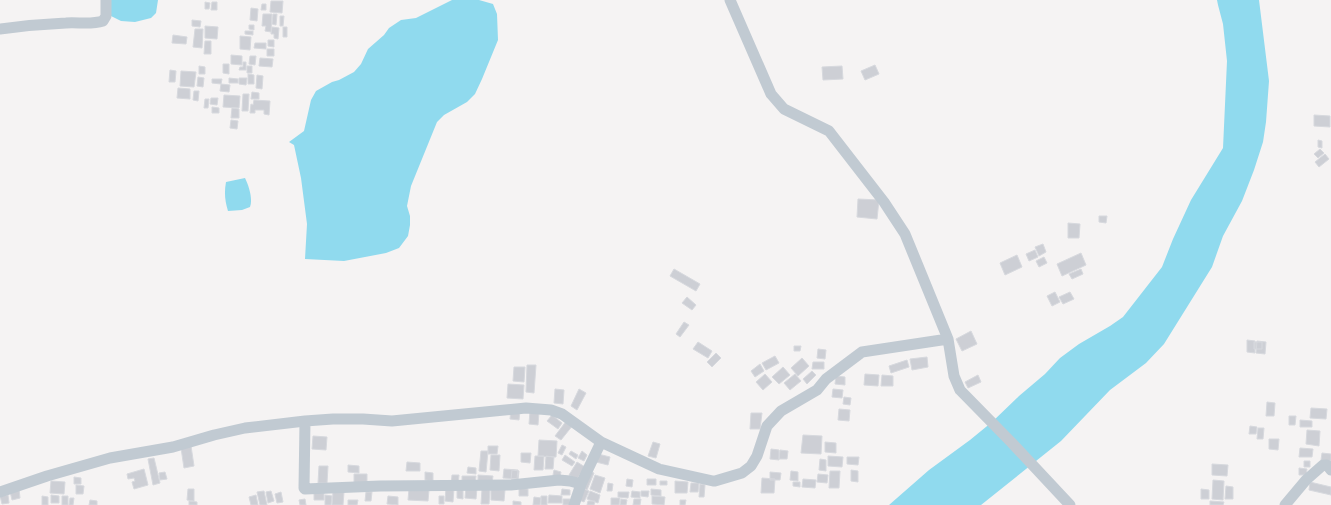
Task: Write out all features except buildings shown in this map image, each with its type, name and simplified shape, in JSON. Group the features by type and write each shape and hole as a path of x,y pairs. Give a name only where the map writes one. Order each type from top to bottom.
{"street":[{"path":"0,29 20,26 67,23 96,23 103,21 106,16 106,0"},
{"path":"730,0 771,94 784,110 829,131 884,202 905,234 948,339 954,376 960,390 1070,505"},
{"path":"0,492 47,476 110,458 173,446 245,428 333,419 392,421 526,408 551,410 562,414 601,442 659,469 716,481 742,472 751,466 757,456 767,426 781,411 817,390 826,379 862,352 948,339"},
{"path":"304,421 304,488 306,490 380,486 511,485 559,480 581,484"},
{"path":"574,505 581,484 601,442"},
{"path":"1285,505 1306,480 1323,465 1327,465 1331,470"}],"water":[{"path":"110,0 158,0 156,13 151,18 135,22 121,21 111,16"},
{"path":"452,0 479,0 493,4 497,14 498,40 475,94 467,102 444,115 437,122 411,186 407,206 410,216 408,236 399,248 386,253 344,261 305,259 307,224 301,178 294,145 289,142 304,131 311,100 316,91 354,72 361,64 368,49 384,35 389,28 401,20 416,18"},
{"path":"1217,0 1259,0 1269,81 1263,142 1242,201 1223,236 1212,267 1164,344 1146,363 1110,390 1061,441 981,505 889,505 929,470 992,422 1045,374 1060,358 1079,344 1123,317 1162,267 1191,200 1223,148 1227,61 1223,24"},
{"path":"245,178 250,192 250,207 242,210 228,211 225,197 226,182"}]}
